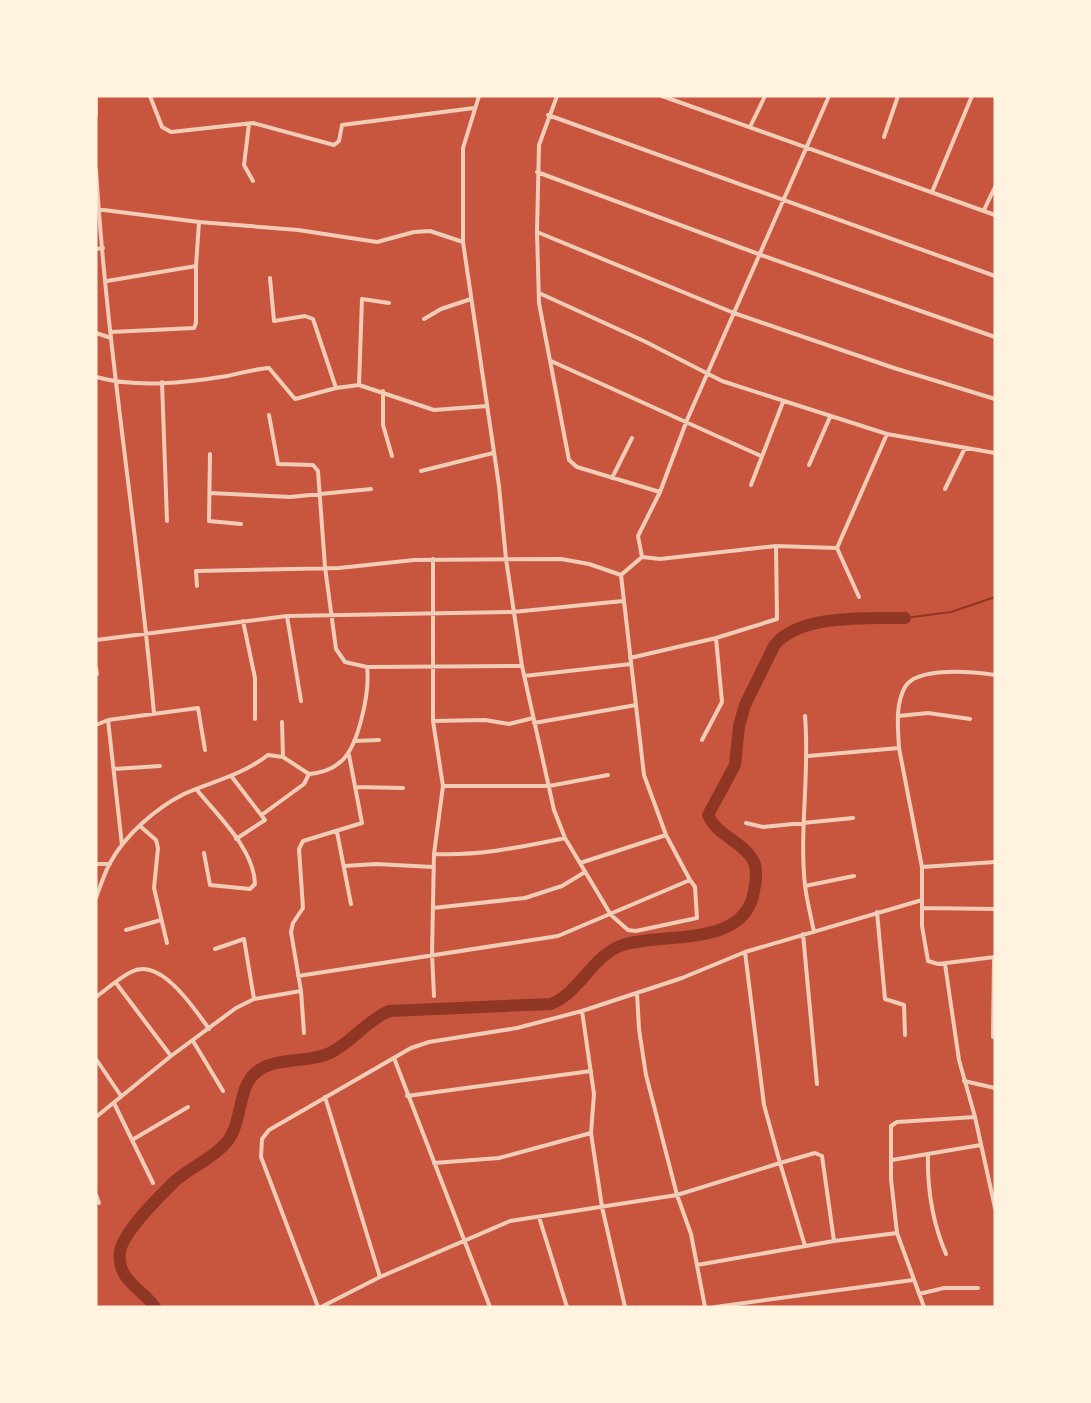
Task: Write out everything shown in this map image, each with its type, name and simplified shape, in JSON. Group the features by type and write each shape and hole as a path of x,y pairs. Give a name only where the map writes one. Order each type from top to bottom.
{"street":[{"path":"96,96 96,115"},
{"path":"150,96 162,127 171,132 249,124 334,145 339,141 342,125 474,108"},
{"path":"479,96 462,156 463,242 493,453 500,486 506,559 522,666 549,786 565,838 611,915 628,930 636,931 697,918 695,887 666,835 644,775 621,575"},
{"path":"557,96 548,115 539,145 537,171 539,293 569,460 577,467 660,492"},
{"path":"662,96 995,214"},
{"path":"750,127 765,96"},
{"path":"642,557 638,536 660,492 687,420 829,96"},
{"path":"884,137 898,96"},
{"path":"932,192 972,96"},
{"path":"548,115 995,276"},
{"path":"249,124 244,165 253,181"},
{"path":"96,169 97,209 107,281 115,382 131,495 154,714"},
{"path":"537,171 760,255 995,337"},
{"path":"984,210 995,187"},
{"path":"97,209 199,222 298,230 376,242 414,232 429,231 463,242"},
{"path":"111,332 194,328 199,222"},
{"path":"537,231 734,313 894,368 995,399"},
{"path":"96,249 103,248"},
{"path":"107,281 196,266"},
{"path":"270,278 274,321 305,316 313,319 336,388"},
{"path":"539,293 644,340 708,375 783,402 887,434 995,453"},
{"path":"359,385 361,301 365,298 389,303"},
{"path":"424,319 441,309 471,299"},
{"path":"96,333 111,338"},
{"path":"550,360 687,420 761,456"},
{"path":"96,376 115,382 162,382 227,376 269,368 295,399 336,388 359,385 436,410 487,406"},
{"path":"162,382 167,521"},
{"path":"383,391 383,425 392,456"},
{"path":"751,485 783,402"},
{"path":"269,415 276,461 282,466 315,465 318,471 325,567 339,656 353,666 367,667 522,666"},
{"path":"809,465 830,417"},
{"path":"859,597 837,548 887,434"},
{"path":"612,478 632,438"},
{"path":"945,489 965,448"},
{"path":"421,471 493,453"},
{"path":"210,454 209,521 241,524"},
{"path":"210,493 290,497 371,489"},
{"path":"621,575 642,557 660,559 776,546 837,548"},
{"path":"630,658 716,638 777,619 776,546"},
{"path":"434,559 433,721 443,786 433,867 434,996"},
{"path":"196,586 196,571 339,568 398,560 434,559 561,559 589,564 621,575"},
{"path":"96,640 287,616 513,612 623,601"},
{"path":"287,616 301,701"},
{"path":"243,621 255,678 255,719"},
{"path":"702,740 722,702 716,638"},
{"path":"524,676 631,664"},
{"path":"263,814 304,784 309,774 331,768 348,754 354,741 368,690 367,667"},
{"path":"96,668 97,674"},
{"path":"993,1037 994,957 945,964 928,961 923,940 922,867 899,748 898,716 904,688 916,678 955,672 995,675"},
{"path":"433,721 485,720 509,724 636,705"},
{"path":"96,725 108,720 198,708 206,750"},
{"path":"898,716 936,714 970,719"},
{"path":"805,716 808,756 804,822 805,886 814,932"},
{"path":"108,720 122,846"},
{"path":"282,723 283,757"},
{"path":"354,741 379,740"},
{"path":"808,756 899,748"},
{"path":"304,1033 301,992 291,932 293,923 303,908 299,849 303,841 362,823 348,754"},
{"path":"96,898 110,864 122,846 140,826 174,800 232,777 268,755 283,757 309,774"},
{"path":"114,769 160,766"},
{"path":"443,786 549,786 608,775"},
{"path":"232,777 263,814 265,822 236,839"},
{"path":"356,787 402,788"},
{"path":"197,790 236,839 256,882 250,889 210,885 204,853"},
{"path":"746,823 763,827 852,818"},
{"path":"140,826 156,840 158,848 153,878 166,943"},
{"path":"337,832 351,904"},
{"path":"580,863 666,835"},
{"path":"434,854 461,855 490,852 565,838"},
{"path":"922,867 995,862"},
{"path":"96,864 110,864"},
{"path":"344,866 376,864 433,867"},
{"path":"433,908 525,898 562,886 585,872"},
{"path":"805,886 854,876"},
{"path":"298,976 558,936 690,880"},
{"path":"834,1241 822,1156 815,1153 677,1195 510,1221 380,1277 320,1307 261,1157 260,1148 269,1130 411,1048 429,1042 517,1028 582,1011 745,952 921,900"},
{"path":"922,908 995,909"},
{"path":"877,912 885,999 904,1005 905,1035"},
{"path":"126,930 161,920"},
{"path":"803,934 817,1084"},
{"path":"215,949 244,939 254,999"},
{"path":"745,952 764,1105 805,1246"},
{"path":"945,964 964,1081 975,1117 995,1208"},
{"path":"96,997 131,971 152,969 163,975 209,1029"},
{"path":"116,982 171,1056"},
{"path":"96,1117 171,1056 236,1008 254,999 301,992"},
{"path":"637,993 639,1029 646,1074 677,1195 691,1234 705,1307"},
{"path":"582,1011 591,1071 594,1117 591,1132 602,1207 625,1307"},
{"path":"193,1041 223,1091"},
{"path":"394,1058 490,1307"},
{"path":"96,1059 121,1096"},
{"path":"407,1096 591,1071"},
{"path":"964,1081 995,1088"},
{"path":"325,1097 380,1277"},
{"path":"114,1103 153,1183"},
{"path":"132,1140 188,1107"},
{"path":"924,1307 897,1233 892,1205 893,1123 975,1117"},
{"path":"434,1163 499,1158 591,1132"},
{"path":"892,1160 981,1145"},
{"path":"928,1154 929,1199 936,1231 946,1254"},
{"path":"96,1195 99,1203"},
{"path":"539,1217 567,1307"},
{"path":"698,1265 834,1241 897,1233"},
{"path":"715,1307 913,1280"},
{"path":"919,1294 944,1288 978,1287"}],"waterway":[{"path":"905,618 951,612 995,597"},
{"path":"155,1307 126,1277 120,1261 122,1244 143,1214 175,1181 226,1143 236,1125 247,1085 259,1070 276,1063 313,1058 330,1053 373,1020 389,1011 551,1004 570,992 601,958 620,946 698,935 718,930 735,922 747,910 754,891 756,867 748,853 717,828 708,815 735,765 739,726 745,705 774,646 799,628 816,623 854,618 905,618"}]}
